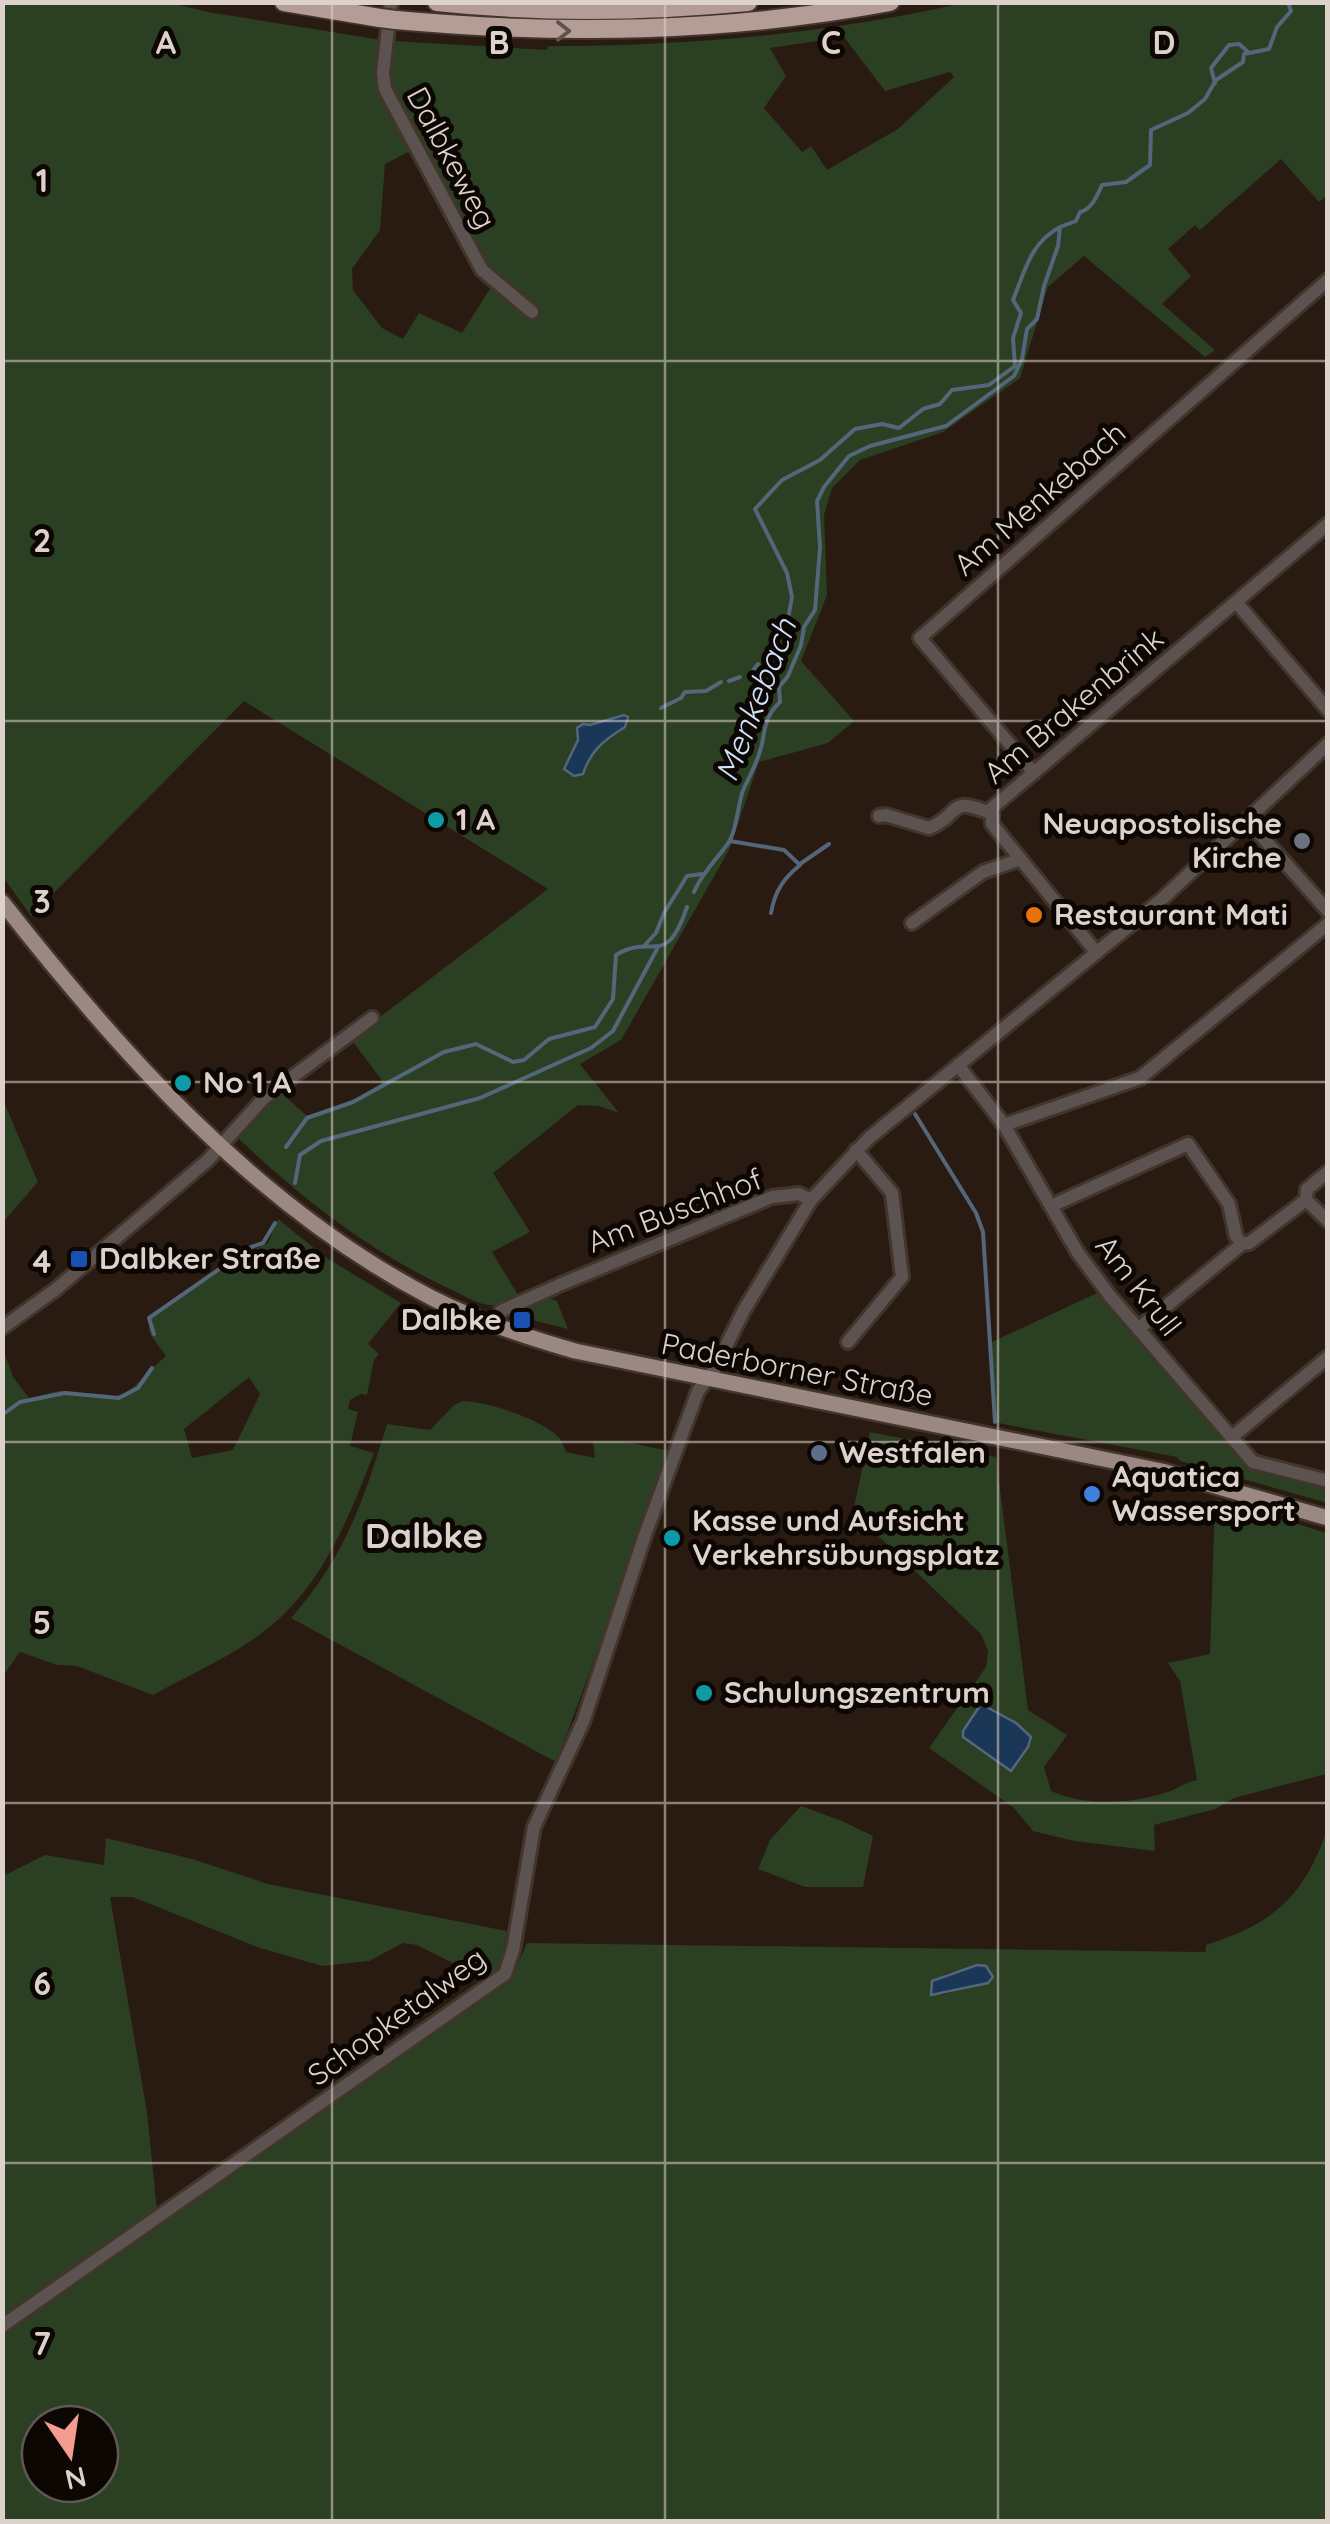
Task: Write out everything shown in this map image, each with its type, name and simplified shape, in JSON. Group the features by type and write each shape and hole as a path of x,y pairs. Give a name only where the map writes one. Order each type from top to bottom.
{"highway":[{"path":"284,2 544,30 647,30 760,22 890,2"},
{"path":"438,2 621,10 748,2"}],"main road":[{"name":"Paderborner Straße","path":"2,902 93,1010 221,1146 285,1204 384,1271 434,1299 492,1325 575,1352 1162,1471 1328,1518"}],"street":[{"name":"Dalbkeweg","path":"389,13 385,89 482,270 532,312"},
{"name":"Am Menkebach","path":"1034,773 920,638 1328,280"},
{"name":"Am Brakenbrink","path":"1096,952 992,824 990,813 1328,524"},
{"path":"1236,602 1328,710"},
{"name":"Schopketalweg","path":"2,2326 505,1974 513,1950 534,1827 583,1722 644,1534 698,1391 810,1200 856,1150 1161,900 1328,744"},
{"path":"879,816 929,828 956,806 966,804 990,813"},
{"path":"1248,821 1328,911"},
{"path":"912,923 983,872 1022,859"},
{"path":"1004,1125 1140,1078 1328,924"},
{"path":"2,1328 55,1290 221,1146 264,1098 372,1018"},
{"name":"Am Krull","path":"958,1065 1004,1125 1078,1253 1138,1330 1253,1462 1328,1481"},
{"path":"1051,1206 1188,1144 1229,1204 1236,1236 1242,1244"},
{"path":"848,1342 902,1277 892,1193 856,1150"},
{"path":"1138,1330 1242,1244 1250,1243 1306,1200 1307,1188 1328,1172"},
{"name":"Am Buschhof","path":"492,1325 500,1311 772,1197 798,1194 810,1200"},
{"path":"1306,1200 1328,1221"},
{"path":"1232,1437 1325,1362"}],"green space":[{"path":"967,2 1327,3 1327,195 1319,202 1281,159 1200,230 1195,225 1168,249 1191,276 1162,304 1215,350 1205,357 1084,256 1048,287 1020,378 943,432 860,460 832,488 824,515 827,595 801,661 854,721 828,743 759,762 729,850 621,1040 580,1064 619,1113 599,1106 578,1105 493,1173 530,1232 492,1252 518,1295 496,1305 479,1303 365,1241 286,1181 237,1137 280,1092 307,1116 353,1100 383,1082 351,1039 548,889 244,701 31,916 3,877 2,3 171,3 382,40 378,73 412,150 385,164 380,230 352,269 353,290 382,328 403,339 419,313 462,333 493,284 391,89 394,41 547,50 548,46 654,44 759,36","holes":["844,37 885,91 950,72 954,77 898,129 827,170 811,146 802,152 764,108 786,76 770,48"]},
{"path":"3,1100 38,1182 2,1222"},
{"path":"278,1219 325,1257 401,1303 368,1344 379,1354 374,1360 367,1395 350,1400 348,1409 358,1412 350,1446 374,1453 344,1525 319,1571 287,1611 254,1639 153,1695 77,1666 57,1665 20,1652 3,1676 3,1349 13,1377 29,1398 60,1391 108,1397 124,1393 166,1356 150,1334 148,1321 249,1251 268,1243","holes":["249,1377 260,1394 233,1450 192,1458 184,1429"]},
{"path":"1097,1293 1250,1466 1327,1485 1327,1503 1177,1457 993,1422 992,1342"},
{"path":"545,1297 557,1301 568,1329 513,1315 515,1310"},
{"path":"463,1401 528,1418 552,1431 566,1452 595,1458 593,1441 621,1441 670,1451 556,1762 291,1618 326,1572 351,1527 387,1424 430,1430"},
{"path":"870,1432 996,1457 1028,1710 1067,1735 1044,1767 1051,1791 1080,1800 1139,1799 1197,1780 1180,1681 1168,1663 1210,1654 1215,1499 1327,1533 1326,1774 1234,1798 1215,1809 1154,1825 1155,1851 1074,1841 1033,1831 1014,1808 929,1748 986,1667 988,1651 981,1634 853,1512"},
{"path":"801,1806 873,1836 863,1887 805,1887 758,1869 770,1840"},
{"path":"1327,1829 1327,2521 3,2521 2,2334 510,1981 527,1943 1206,1952 1206,1945 1268,1917 1297,1890","holes":["977,1965 989,1983 941,1995 945,1974"]},
{"path":"106,1838 192,1859 268,1884 507,1931 499,1975 489,1981 417,1945 403,1943 369,1961 322,1966 260,1948 133,1897 110,1897 147,2112 157,2210 3,2319 3,1876 45,1855 104,1865"}],"water":[{"path":"628,717 625,727 599,746 583,774 574,776 564,769 578,740 577,728"},
{"path":"981,1704 1016,1723 1031,1737 1011,1771 963,1737"},
{"path":"977,1965 986,1966 993,1977 988,1983 931,1995 932,1981"}],"waterway":[{"name":"Menkebach","path":"694,892 732,836 767,722 780,702 779,687 788,676 804,627 815,610 820,547 817,501 824,487 849,456 870,446 946,426 1014,376 1022,359 1027,329 1037,319 1060,227 1076,221 1080,212 1094,202 1102,185 1126,182 1150,165 1151,130 1188,113 1205,99 1216,80 1243,62 1244,54 1269,49 1277,27 1291,11 1288,2"},
{"path":"1215,83 1211,68 1229,45 1239,44 1247,51"},
{"path":"770,642 786,630 792,597 787,573 755,509 782,480 820,460 855,429 882,424 899,428 923,409 940,404 952,390 989,385 1015,366 1013,338 1021,313 1013,300 1035,249 1060,227"},
{"path":"749,676 758,664"},
{"path":"729,681 740,677"},
{"path":"661,708 685,692 706,691 721,682"},
{"path":"730,841 784,850 800,865 781,886 771,913"},
{"path":"800,864 829,844"},
{"name":"Menkebach","path":"643,947 656,933 687,876 702,874"},
{"name":"Menkebach","path":"286,1147 307,1118 353,1102 444,1052 476,1044 513,1062 524,1060 549,1039 595,1027 613,999 616,955 629,949 665,944 687,907"},
{"name":"Menkebach","path":"295,1183 300,1155 321,1141 480,1098 591,1048 613,1031 657,949"},
{"path":"915,1114 976,1213 983,1232 995,1422"},
{"name":"Menkebach","path":"154,1334 149,1318 251,1247 263,1243 275,1223"},
{"name":"Menkebach","path":"2,1415 20,1402 65,1393 119,1398 138,1388 152,1368"}],"place":[{"name":"1 A","path":"436,820"},
{"name":"Neuapostolische Kirche","path":"1302,841"},
{"name":"Restaurant Mati","path":"1034,915"},
{"name":"No 1 A","path":"183,1083"},
{"name":"Dalbker Straße","path":"79,1259"},
{"name":"Dalbke","path":"522,1320"},
{"name":"Westfalen","path":"819,1453"},
{"name":"Aquatica Wassersport","path":"1092,1494"},
{"name":"Kasse und Aufsicht Verkehrsübungsplatz","path":"672,1538"},
{"name":"Schulungszentrum","path":"704,1693"}],"district":[{"name":"Dalbke","path":"424,1536"}]}
